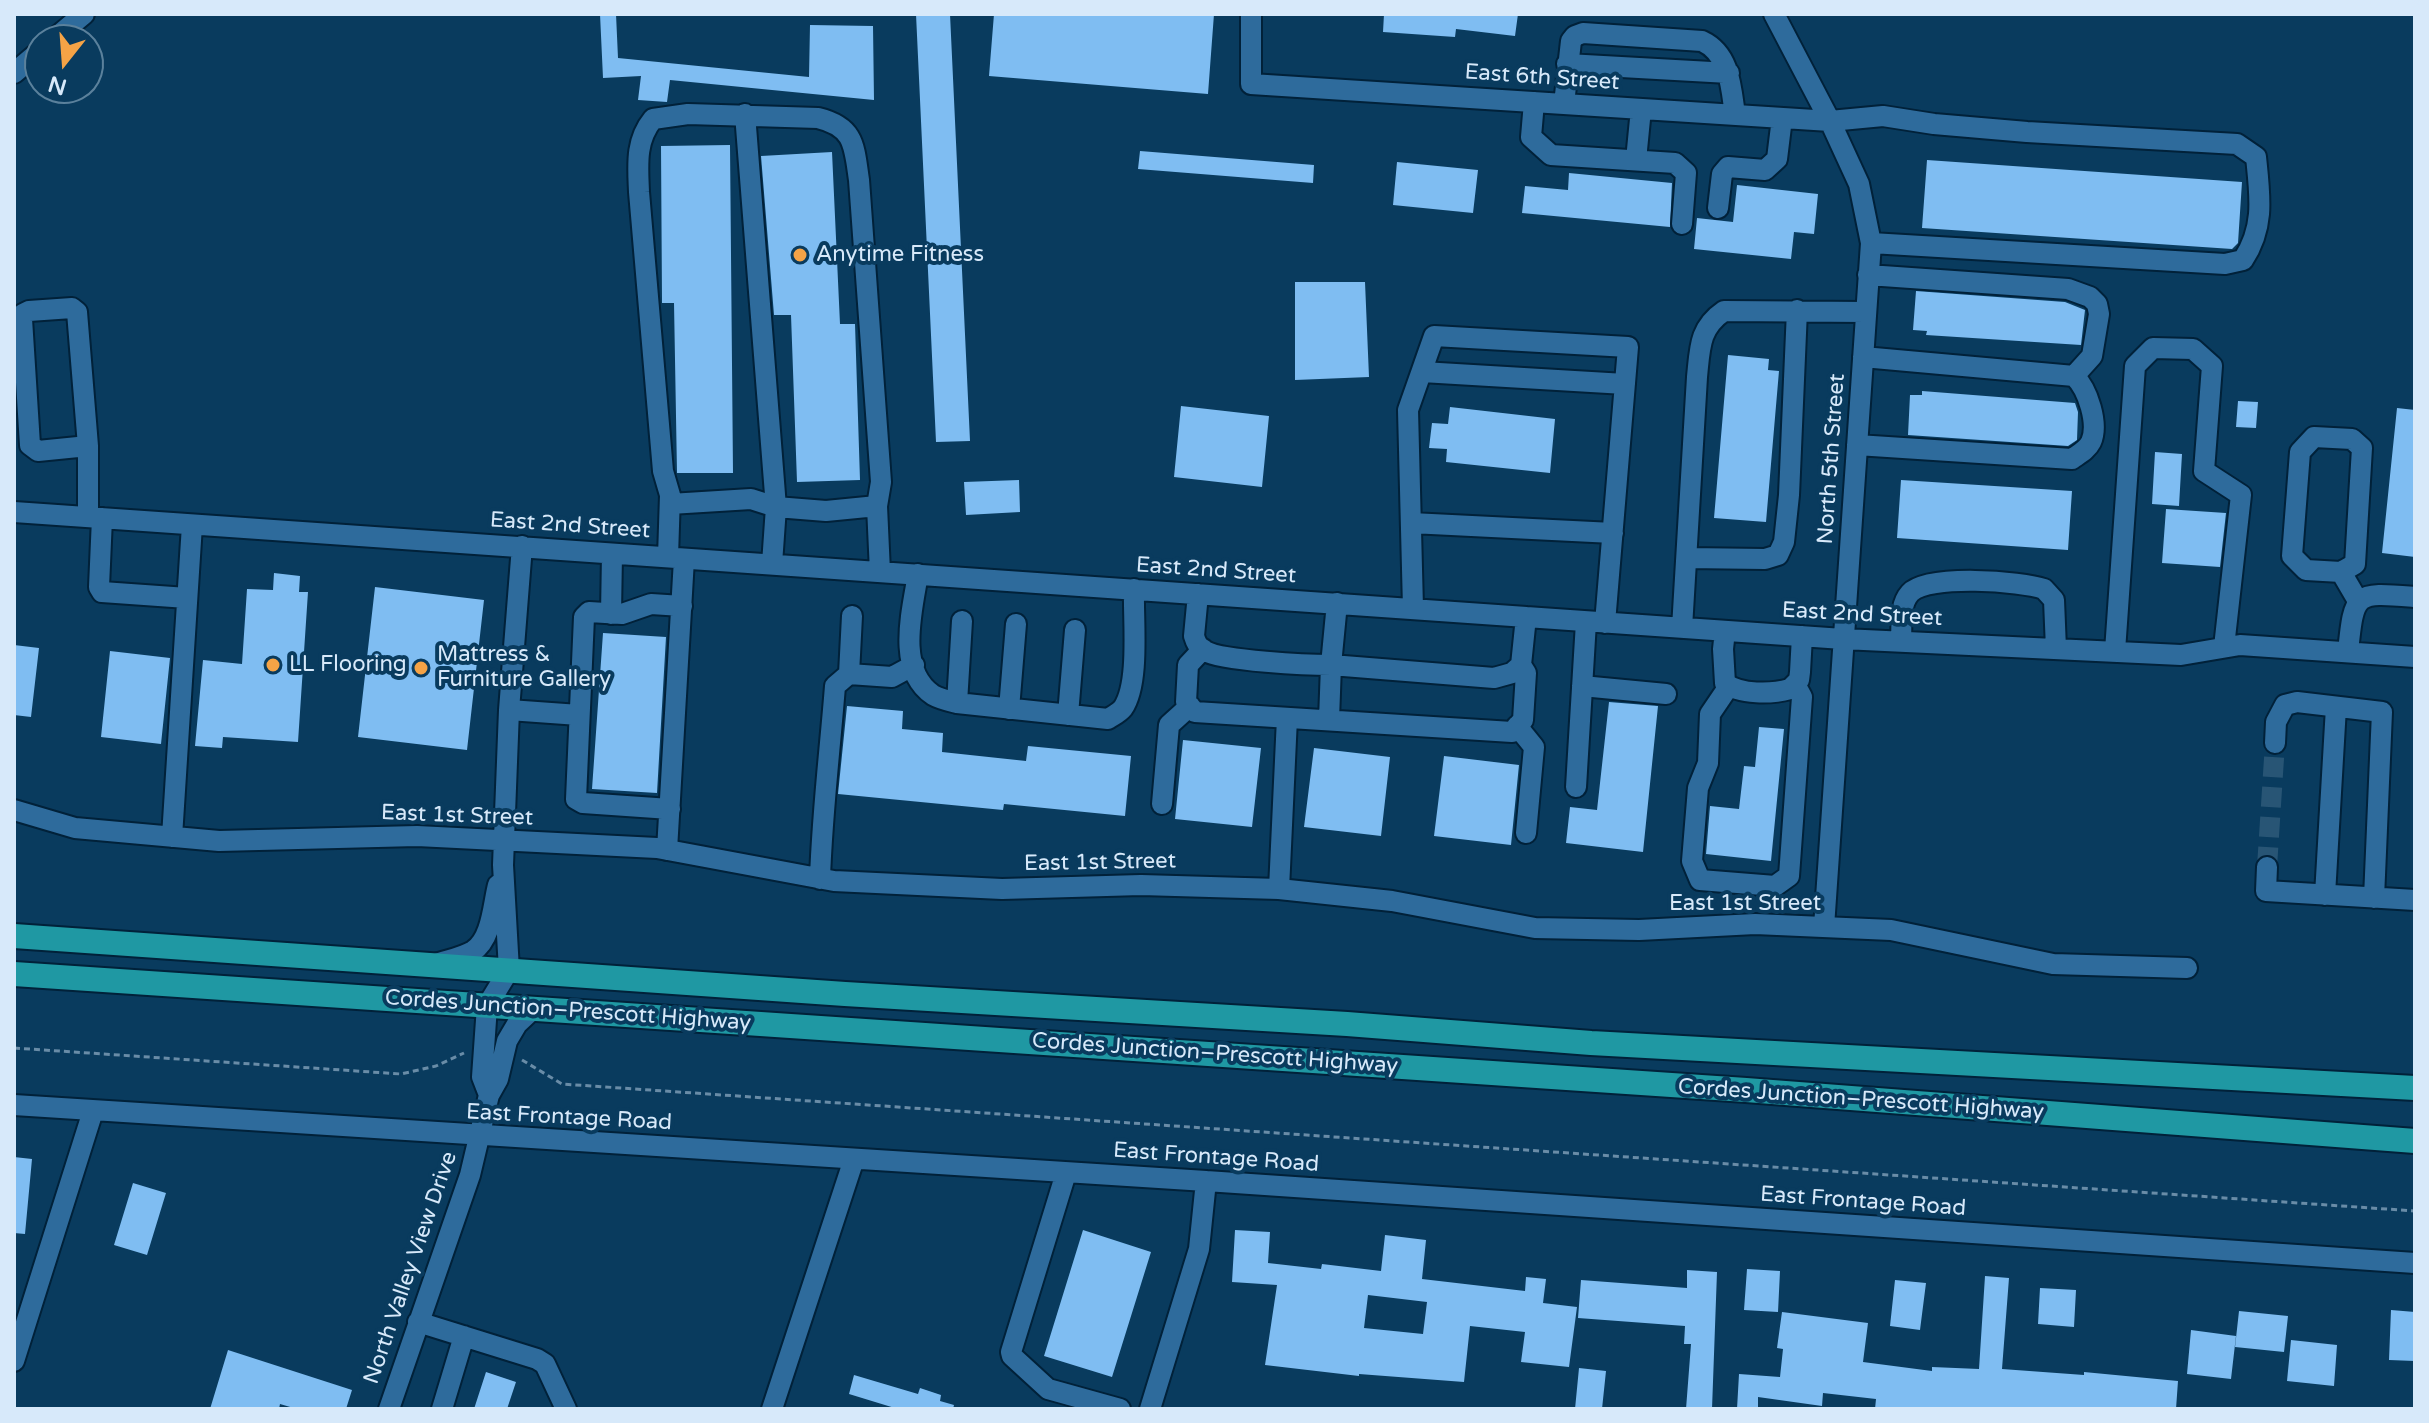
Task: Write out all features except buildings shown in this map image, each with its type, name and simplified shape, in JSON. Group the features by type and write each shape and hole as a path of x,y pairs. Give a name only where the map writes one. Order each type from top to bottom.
{"main road":[{"name":"Cordes Junction–Prescott Highway","path":"14,936 845,994 1362,1025 1591,1043 2415,1088"},
{"name":"Cordes Junction–Prescott Highway","path":"14,974 1731,1089 2415,1141"}],"street":[{"name":"East 6th Street","path":"1251,14 1251,84 1830,121 1883,116 2027,132 2237,144 2256,157 2259,220 2255,242 2243,260 2225,264 1871,243"},
{"name":"North 5th Street","path":"1774,14 1859,184 1871,243 1824,927"},
{"path":"1564,104 1571,41 1583,33 1702,41 1717,51 1729,73 1735,115"},
{"path":"1567,64 1729,73"},
{"path":"1534,102 1531,137 1551,155 1675,163 1686,173 1682,224"},
{"path":"1636,160 1641,109"},
{"path":"667,850 682,606 670,495 663,471 639,192 640,144 644,130 653,119 688,114 818,118 844,129 853,141 859,180 881,482 877,506 880,572"},
{"path":"745,114 776,507 772,564"},
{"path":"1718,208 1722,174 1728,167 1765,170 1777,159 1782,118"},
{"path":"1868,275 2068,289 2090,297 2097,304 2099,314 2092,356 2074,376"},
{"path":"88,446 38,451 30,445 22,319 23,314 29,311 72,308 77,312 95,518 99,587 102,592 187,598"},
{"path":"1687,558 1765,559 1778,555 1784,542 1797,310"},
{"path":"1682,628 1697,377 1708,321 1724,311 1866,312"},
{"path":"1413,608 1408,410 1434,336 1628,347 1613,533 1582,686 1576,787"},
{"path":"2115,651 2135,366 2153,348 2193,349 2212,366 2204,471 2241,495 2224,647"},
{"path":"1857,445 2072,459 2084,451 2091,441 2093,429 2089,395 2074,376 1863,357"},
{"path":"1422,372 1625,384"},
{"path":"2314,437 2352,439 2362,448 2355,564 2341,572 2306,570 2292,556 2300,452 2314,437"},
{"path":"670,504 751,499 776,507 826,511 877,506"},
{"name":"East 2nd Street","path":"14,512 1843,639 2181,655 2240,645 2415,657"},
{"path":"1411,523 1613,533"},
{"path":"172,837 192,525"},
{"path":"509,970 503,865 509,710 522,546"},
{"path":"611,614 612,554"},
{"path":"2341,572 2358,601"},
{"path":"918,574 909,649 920,683 935,696 957,703 1108,719 1121,711 1128,699 1132,680 1134,589"},
{"path":"1901,641 1903,604 1908,594 1931,582 1952,580 2044,589 2054,600 2056,649"},
{"path":"1198,594 1194,636 1196,642 1213,655 1494,678 1512,673 1521,665"},
{"path":"2348,652 2352,615 2358,601 2366,595 2415,597"},
{"path":"1329,720 1337,603"},
{"path":"670,809 579,802 575,796 584,617 589,612 626,614 651,604 682,606"},
{"path":"849,674 852,616"},
{"path":"1203,649 1188,665 1186,702 1195,712 1512,732 1523,720 1526,673 1521,665 1526,617"},
{"path":"957,703 962,621"},
{"path":"1009,709 1016,624"},
{"path":"1068,715 1075,630"},
{"path":"1725,631 1724,676 1725,683 1733,689 1780,692 1790,689 1800,672 1802,636"},
{"path":"820,879 822,811 828,782 835,686 849,674 892,677 914,665"},
{"path":"1729,686 1710,714 1708,763 1698,788 1692,861 1700,880 1775,886 1789,876 1802,697 1795,684"},
{"path":"1582,686 1666,694"},
{"path":"2275,743 2276,722 2285,705 2297,702 2382,712 2374,898"},
{"path":"1162,804 1169,725 1190,706"},
{"path":"2325,895 2336,707"},
{"path":"509,710 579,715"},
{"path":"1279,889 1287,718"},
{"path":"1517,726 1534,747 1526,833"},
{"name":"East 1st Street","path":"14,810 75,828 219,841 417,836 667,850 820,879 1002,889 1141,885 1279,889 1392,901 1535,928 1639,930 1755,924 1891,930 2053,964 2187,968"},
{"path":"435,964 472,952 480,945 486,935 503,865"},
{"path":"2267,867 2266,891 2415,900"},
{"name":"North Valley View Drive","path":"489,1095 482,1077 487,1006 509,970"},
{"name":"North Valley View Drive","path":"389,1409 470,1175 489,1095 498,1079 503,1053 511,1032 533,1009"},
{"name":"East Frontage Road","path":"14,1105 1206,1181 2415,1263"},
{"path":"14,1361 93,1111"},
{"path":"772,1409 854,1159"},
{"path":"1066,1173 1011,1352 1048,1389 1120,1409"},
{"path":"1150,1409 1199,1249 1206,1181"},
{"path":"418,1322 537,1359 545,1364 566,1409"},
{"path":"442,1409 464,1336"}],"path":[{"path":"14,1048 401,1074 436,1066 468,1052"},
{"path":"512,1054 562,1084 2415,1211"}],"tunnel":[{"path":"2267,867 2275,743"}],"place":[{"name":"Anytime Fitness","path":"800,255"},
{"name":"LL Flooring","path":"273,665"},
{"name":"Mattress & Furniture Gallery","path":"421,668"}]}
